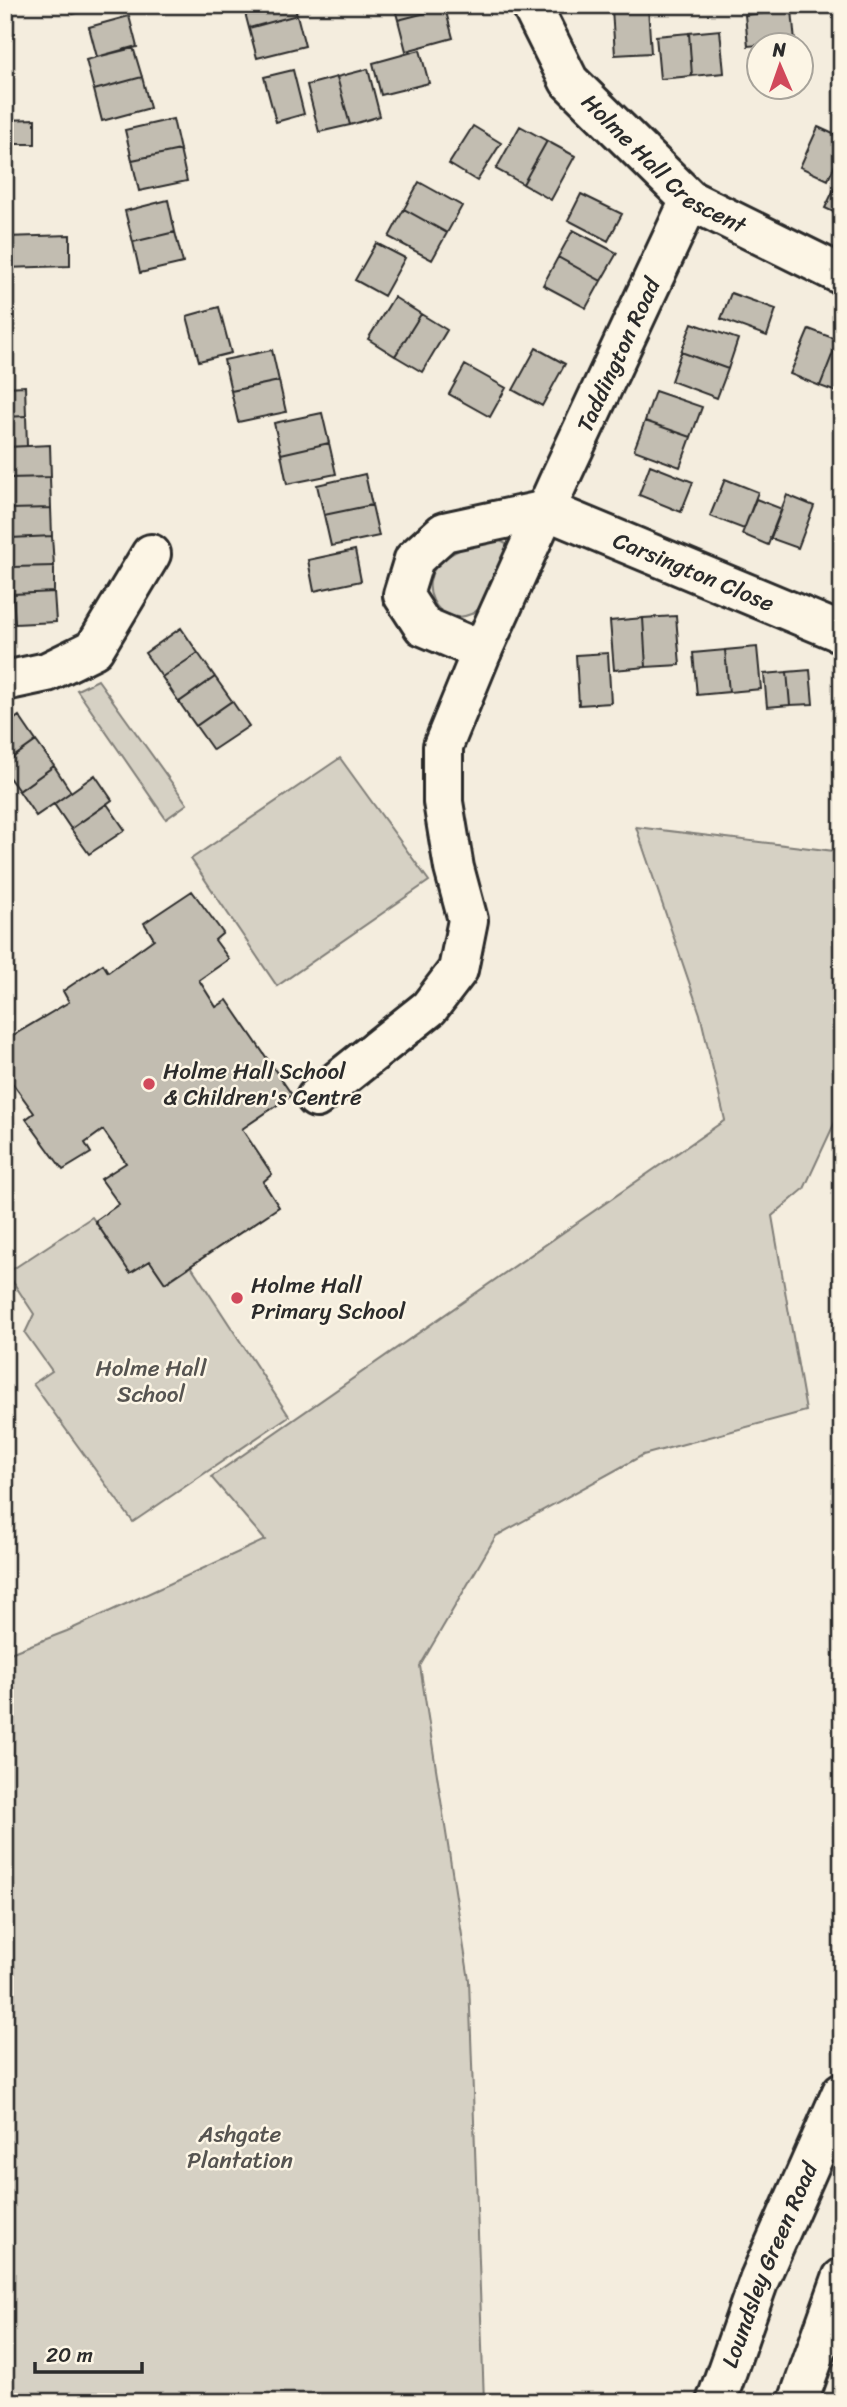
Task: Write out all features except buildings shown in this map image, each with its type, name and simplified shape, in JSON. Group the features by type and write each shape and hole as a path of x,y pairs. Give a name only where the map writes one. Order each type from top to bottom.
{"street":[{"name":"Holme Hall Crescent","path":"531,5 569,81 690,200 842,275"},
{"name":"Taddington Road","path":"316,1098 429,1007 458,970 468,920 454,869 443,802 443,746 545,510 690,200"},
{"name":"Carsington Close","path":"545,510 842,633"},
{"path":"482,651 423,626 403,595 414,559 444,532 545,510"},
{"path":"5,681 47,672 94,649 151,554"},
{"name":"Loundsley Green Road","path":"716,2402 759,2280 842,2092"},
{"path":"798,2402 840,2291"}],"green space":[{"path":"495,538 506,544 506,563 481,606 471,614 459,617 448,615 439,609 430,590 430,579 435,569 444,559 456,552"},
{"path":"98,680 187,804 166,819 77,690"},
{"path":"340,758 429,881 277,986 191,859"},
{"name":"Ashgate Plantation","path":"636,827 842,852 842,1107 804,1189 772,1216 806,1411 643,1455 496,1536 420,1666 469,1980 484,2402 5,2402 5,1655 67,1631 265,1540 211,1477 725,1120 700,1014"},
{"name":"Holme Hall School","path":"92,1217 130,1272 150,1261 166,1283 191,1266 289,1416 133,1522 33,1384 52,1371 25,1333 34,1314 7,1273"}],"place":[{"name":"Holme Hall School & Children's Centre","path":"149,1084"},
{"name":"Holme Hall Primary School","path":"237,1298"}]}
